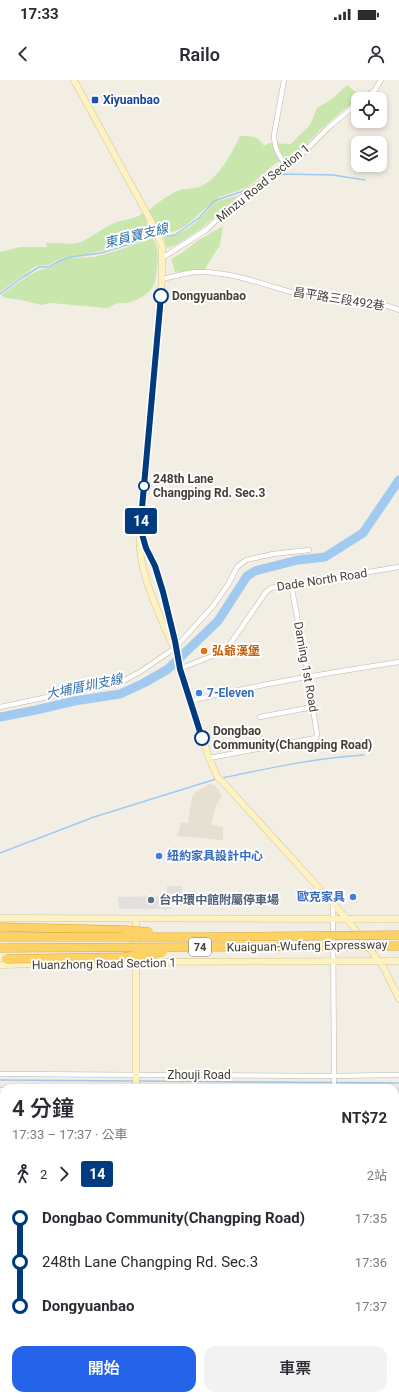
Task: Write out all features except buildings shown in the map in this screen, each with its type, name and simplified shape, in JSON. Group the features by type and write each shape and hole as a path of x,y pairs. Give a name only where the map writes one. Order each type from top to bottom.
{"highway":[{"name":"74","path":"1,927 125,930 206,937"},
{"name":"Kuaiguan-Wufeng Expressway","path":"0,937 399,935"},
{"name":"Kuaiguan-Wufeng Expressway","path":"0,948 399,946"},
{"name":"74","path":"2,959 123,957 203,947"}],"street":[{"path":"74,80 158,235 162,246 162,279 141,519 142,534 146,548 155,566 163,592 180,669 209,758 220,779 347,919 379,960 399,998"},
{"path":"284,80 274,142 276,151 285,164"},
{"path":"372,92 382,80"},
{"name":"Minzu Road Section 1","path":"162,258 206,230 235,202 285,164 300,156 329,127 351,109"},
{"name":"昌平路三段492巷","path":"162,279 197,272 212,273 236,277 291,292 300,291 312,293 340,301 379,304 399,310"},
{"path":"141,519 138,531 139,544 147,583 171,642 175,648"},
{"path":"0,707 123,681 140,672 175,648 213,606 229,583 237,567 246,560 273,554 309,550"},
{"name":"Dade North Road","path":"180,669 216,654 228,647 266,592 271,588 399,567"},
{"name":"Daming 1st Road","path":"209,758 316,738 317,734 308,676 291,584"},
{"path":"190,701 308,676 399,662"},
{"path":"260,717 313,707"},
{"path":"333,903 334,1082"},
{"path":"0,918 399,919"},
{"path":"136,919 136,1081"},
{"name":"Huanzhong Road Section 1","path":"0,965 136,962 399,961"},
{"name":"Zhouji Road","path":"0,1074 136,1081 334,1082 399,1075"}],"shaded area":[{"path":"209,784 215,785 222,795 216,806 211,825 223,827 223,840 177,836 181,823 188,823 192,797 197,791"},
{"name":"台中環中館附屬停車場","path":"167,886 182,886 183,903 171,903 172,909 119,909 118,897 167,896"}],"green space":[{"path":"347,85 356,92 351,92 351,104 320,130 304,147 289,159 276,163 248,187 220,197 191,222 179,230 162,234 149,210 164,198 182,189 199,187 206,183 224,165 240,136 257,138 264,146 269,143 291,144 310,125 317,108 332,99"},
{"path":"237,196 202,228 176,245 167,248 163,237 178,234 192,226 214,202"},
{"path":"143,213 152,236 121,246 84,255 61,258 49,265 36,266 0,292 0,252 20,247 47,247 46,243 68,244 81,242 114,223 133,218"},
{"path":"223,226 220,245 204,270 175,272 171,259 182,253 197,241"},
{"path":"153,238 158,253 154,285 148,293 135,300 126,303 118,303 106,308 51,303 41,305 6,298 1,295 29,275 42,269 50,268 62,260 68,258 94,257"}],"waterway":[{"name":"東員寶支線","path":"265,182 283,174 333,175 365,180"},
{"name":"東員寶支線","path":"160,235 175,235 199,218 214,201 249,189"},
{"name":"東員寶支線","path":"0,294 39,267 49,267 61,260 71,257 101,253 156,236"},
{"name":"大埔厝圳支線","path":"0,717 74,701 120,694 144,683 168,669 218,621 247,576 255,571 298,560 325,557 363,533 399,480"},
{"path":"222,778 310,761 364,755"},
{"path":"0,853 94,817 216,779"},
{"path":"0,1080 133,1081"},
{"path":"137,1081 399,1083"}],"bus line":[{"name":"14","path":"161,296 144,476 141,519 142,534 146,548 155,566 163,592 180,669 202,738"}],"place":[{"name":"Xiyuanbao","path":"95,100"},
{"name":"Dongyuanbao","path":"161,296"},
{"name":"248th Lane Changping Rd. Sec.3","path":"144,486"},
{"name":"弘爺漢堡","path":"204,651"},
{"name":"7-Eleven","path":"199,693"},
{"name":"Dongbao Community(Changping Road)","path":"202,738"},
{"name":"紐約家具設計中心","path":"159,856"},
{"name":"歐克家具","path":"353,897"},
{"name":"台中環中館附屬停車場","path":"151,900"}]}
